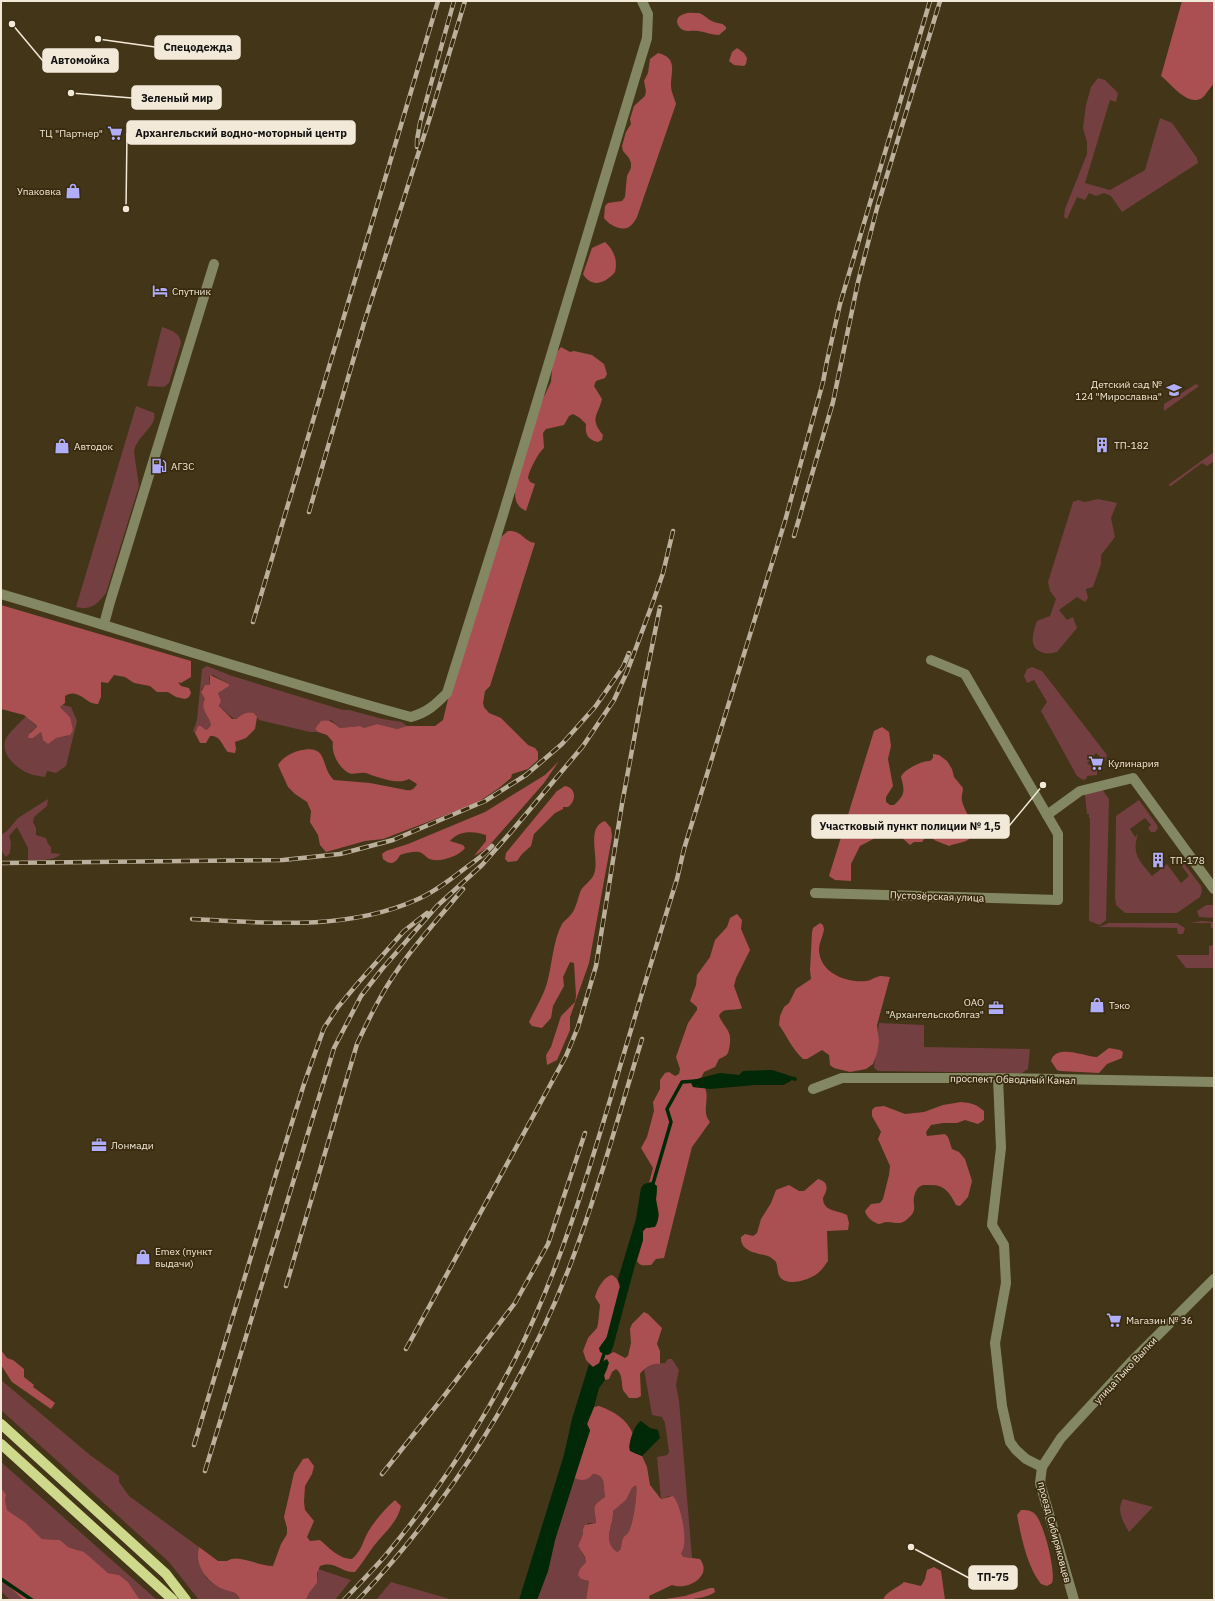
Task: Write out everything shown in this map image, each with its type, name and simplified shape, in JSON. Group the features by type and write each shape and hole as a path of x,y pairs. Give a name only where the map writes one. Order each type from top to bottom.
{"main road":[{"path":"1,1424 166,1574 186,1600"},
{"path":"1,1444 173,1600"}],"street":[{"path":"1,594 104,624 322,693 411,716 423,714 433,707 447,693 502,518 647,38 648,14 642,1"},
{"path":"104,624 214,264"},
{"path":"930,660 965,674 1047,815 1080,791 1133,778 1214,889"},
{"name":"Пустозёрская улица","path":"815,893 1058,900 1058,834 1047,815"},
{"name":"проспект Обводный Канал","path":"813,1089 842,1078 998,1078 1214,1082"},
{"name":"проезд Сибиряковцев","path":"998,1078 1001,1148 992,1224 1004,1246 1006,1283 995,1343 1002,1406 1010,1442 1026,1459 1042,1467 1040,1483 1074,1600"},
{"name":"улица Тыко Вылки","path":"1042,1467 1066,1433 1132,1361 1214,1279"}],"shaded area":[{"path":"1182,1 1214,1 1214,84 1202,98 1196,100 1185,97 1161,76"},
{"path":"687,13 699,13 716,23 723,24 726,29 719,35 716,35 698,31 685,31 679,26 677,19 681,15"},
{"path":"737,48 744,53 747,58 744,66 734,65 729,61 732,52"},
{"path":"658,53 664,55 671,62 671,88 676,104 637,217 629,227 622,229 608,223 604,218 605,206 608,203 622,201 625,197 627,176 631,168 631,163 623,151 622,146 626,132 631,124 630,119 634,106 645,96 646,91 644,81 648,73 650,59"},
{"path":"1098,78 1105,80 1118,93 1116,102 1110,100 1085,183 1110,190 1145,170 1160,118 1172,123 1197,158 1198,163 1122,212 1111,196 1104,193 1096,196 1089,193 1085,200 1077,197 1067,219 1064,217 1065,209 1087,154 1087,142 1083,128 1086,105 1091,87"},
{"path":"605,242 611,249 614,256 616,264 615,272 603,282 594,283 583,274 592,248"},
{"path":"162,327 177,334 181,343 169,383 164,387 147,386"},
{"path":"561,347 570,352 574,351 592,355 604,364 607,374 605,378 596,381 594,386 602,399 595,421 603,435 602,440 598,442 591,440 586,433 586,424 573,414 569,416 564,425 546,429 543,433 544,448 532,467 528,478 530,482 535,484 526,511 520,507 517,502 515,490 542,401 551,382 553,357"},
{"path":"1196,384 1199,386 1164,411 1164,404"},
{"path":"136,406 154,413 153,422 139,441 134,452 139,486 106,593 93,606 85,608 76,607"},
{"path":"1214,452 1214,461 1207,466 1202,463 1171,486 1168,485"},
{"path":"1098,499 1117,503 1111,518 1115,537 1101,555 1101,564 1093,587 1086,589 1088,598 1085,602 1077,597 1059,610 1067,620 1073,617 1077,628 1057,652 1044,653 1035,648 1033,644 1033,635 1037,621 1050,616 1056,599 1050,591 1048,582 1073,502 1078,500 1085,502"},
{"path":"508,531 516,532 535,543 490,686 485,691 483,703 484,707 489,713 501,718 528,745 535,748 538,752 538,760 528,769 512,774 511,778 499,788 475,804 383,839 365,841 326,852 320,845 318,835 310,822 311,811 307,802 288,787 278,765 290,754 308,749 315,750 322,757 329,774 334,780 370,783 408,790 414,788 417,784 409,779 405,781 395,781 366,773 351,774 347,772 336,758 333,750 333,742 327,735 318,732 315,729 321,721 331,722 340,728 360,726 364,728 377,724 397,729 407,726 435,726 443,720 450,691 501,537"},
{"path":"1,605 191,661 191,677 181,683 178,682 181,686 189,688 191,693 189,697 185,699 176,697 168,692 157,692 150,686 134,683 125,677 114,675 108,683 101,682 101,697 98,704 94,704 74,694 65,696 65,703 60,707 70,717 73,730 70,735 56,738 48,744 43,740 41,732 33,738 28,738 29,734 37,727 36,725 24,715 1,709"},
{"path":"207,666 232,676 343,710 402,722 407,726 397,729 377,724 364,728 360,726 340,728 331,720 315,729 318,732 310,732 259,720 254,713 247,713 234,719 220,707 218,693 229,684 213,675 209,677 210,685 205,685 201,690 205,699 203,706 211,725 208,730 198,726 195,733 193,731 197,720 202,669"},
{"path":"1032,667 1042,671 1107,755 1105,761 1096,753 1087,763 1097,771 1097,775 1087,776 1086,779 1083,780 1077,776 1041,711 1047,702 1034,680 1027,683 1024,676 1027,669"},
{"path":"210,675 229,684 229,686 218,693 221,701 219,706 232,719 236,719 249,713 254,713 257,717 255,729 246,738 235,742 235,753 228,752 219,739 214,736 210,736 206,743 200,743 195,733 198,726 201,726 206,730 211,725 203,706 205,699 201,692 205,685 210,685"},
{"path":"63,705 71,707 77,721 66,766 56,773 47,771 45,777 33,775 17,767 6,752 6,738 26,716 37,727 30,732 33,738 41,732 42,738 68,736 70,717 60,707"},
{"path":"882,727 889,732 891,746 888,759 893,786 886,797 886,802 890,805 894,805 902,795 903,786 901,777 905,771 918,764 930,761 933,758 933,754 939,755 947,761 952,769 954,777 963,788 962,801 972,825 972,834 968,840 949,846 934,840 931,834 927,835 922,842 914,842 910,845 901,837 883,834 860,846 851,864 851,881 835,880 829,876 874,731"},
{"path":"559,761 544,783 487,848 474,856 486,841 486,835 467,832 454,837 450,841 463,845 465,848 459,854 454,856 434,860 427,858 419,852 410,852 400,855 393,863 383,859 382,854 386,851 408,844 485,812 545,775"},
{"path":"565,786 572,789 574,795 571,804 568,807 563,807 563,809 555,813 534,834 531,846 517,861 508,862 505,859 506,853 557,791"},
{"path":"1102,789 1109,799 1106,920 1100,925 1089,921 1090,818 1089,814 1087,814 1085,795 1088,792"},
{"path":"48,799 47,806 34,817 33,822 36,828 36,835 46,838 51,847 51,853 61,854 50,859 29,861 28,848 17,827 9,836 11,842 10,853 6,857 2,850 1,835 7,831 18,818"},
{"path":"1139,800 1158,828 1155,832 1151,832 1148,828 1151,825 1145,818 1130,829 1135,837 1138,834 1136,841 1136,852 1140,861 1152,876 1167,864 1181,883 1189,876 1176,858 1182,861 1201,886 1202,891 1200,897 1177,913 1125,913 1116,905 1116,816"},
{"path":"605,821 611,828 612,837 589,963 570,1017 570,1030 557,1060 547,1065 546,1055 551,1047 561,1016 575,1002 574,963 570,962 563,977 564,986 553,1006 551,1018 542,1028 532,1026 529,1022 541,998 549,976 559,930 574,910 581,890 594,874 594,836 599,824"},
{"path":"1206,905 1214,905 1214,918 1199,917 1197,911"},
{"path":"737,914 742,920 741,929 750,950 736,978 734,986 742,1008 723,1011 719,1016 728,1031 730,1038 728,1053 726,1056 719,1059 715,1067 704,1072 701,1078 694,1080 693,1087 705,1088 707,1097 706,1114 710,1122 692,1147 664,1258 656,1259 651,1265 641,1265 637,1261 643,1240 643,1231 646,1228 650,1228 658,1219 659,1214 656,1200 657,1191 652,1182 649,1183 653,1168 641,1148 647,1137 654,1111 653,1102 660,1089 660,1080 665,1073 669,1072 675,1076 679,1074 680,1069 676,1057 688,1023 697,1010 697,1007 690,1001 696,985 697,975 710,957 715,940 727,927 730,918"},
{"path":"1201,921 1214,922 1214,968 1186,968 1176,955 1209,955 1209,946 1213,945 1213,928 1211,928 1211,923 1191,923"},
{"path":"820,923 823,925 824,929 819,947 820,958 824,965 835,975 858,981 867,981 880,976 890,977 877,1025 879,1042 877,1053 873,1064 866,1069 850,1072 834,1068 830,1065 829,1055 822,1050 807,1059 803,1059 793,1047 779,1025 780,1016 784,1007 789,1003 796,989 811,979 812,932 813,928"},
{"path":"1109,923 1177,923 1185,928 1183,934 1178,934 1177,928 1099,927"},
{"path":"879,1023 924,1025 924,1047 1030,1049 1028,1069 1022,1073 878,1071 874,1068"},
{"path":"1109,1048 1123,1052 1122,1058 1107,1064 1099,1073 1060,1071 1057,1070 1051,1061 1054,1056 1065,1052 1097,1057"},
{"path":"772,1070 788,1075 791,1081 783,1085 755,1085 710,1089 693,1087 691,1083 693,1080 720,1073 739,1075 743,1071"},
{"path":"961,1102 973,1104 984,1111 984,1120 978,1124 965,1120 957,1123 931,1125 926,1132 927,1136 945,1134 948,1137 952,1149 959,1152 965,1159 972,1181 968,1197 960,1206 956,1205 948,1192 942,1187 923,1185 918,1188 914,1196 913,1213 905,1221 900,1223 887,1222 878,1224 872,1220 867,1216 865,1211 871,1204 880,1203 883,1199 890,1166 878,1139 881,1132 872,1116 872,1110 875,1107 884,1106 905,1114 924,1112 943,1105"},
{"path":"818,1179 822,1180 826,1184 827,1189 823,1198 825,1206 847,1215 849,1223 848,1230 827,1231 828,1261 814,1276 804,1280 788,1282 783,1280 778,1274 776,1262 774,1260 769,1256 755,1253 746,1249 741,1242 741,1237 745,1234 753,1236 757,1233 761,1219 771,1203 776,1190 789,1185 799,1191 804,1191"},
{"path":"652,1182 657,1186 657,1224 655,1227 646,1228 643,1231 643,1240 613,1347 610,1354 607,1355 600,1352 599,1348 612,1330 621,1289 618,1279 636,1219 641,1188 644,1184"},
{"path":"611,1275 617,1279 620,1287 620,1297 615,1321 606,1340 601,1345 607,1355 614,1352 625,1358 628,1356 631,1343 630,1329 632,1324 644,1312 662,1328 657,1344 660,1351 660,1364 649,1366 640,1374 641,1396 637,1398 629,1398 622,1387 621,1376 616,1369 612,1372 609,1379 605,1380 604,1376 608,1367 599,1363 593,1367 586,1360 583,1351 588,1338 597,1328 598,1324 600,1305 595,1297 596,1294 603,1281"},
{"path":"1,1350 7,1358 13,1360 24,1369 24,1377 34,1385 33,1387 55,1403 51,1409 12,1382 1,1365"},
{"path":"607,1359 609,1363 604,1375 605,1380 599,1388 594,1407 587,1424 590,1430 555,1540 548,1571 537,1600 519,1600 564,1455 572,1419 589,1364 593,1367"},
{"path":"668,1359 672,1359 679,1370 676,1385 679,1400 692,1558 684,1557 681,1554 684,1534 682,1519 675,1499 669,1496 661,1499 657,1457 667,1455 669,1452 665,1423 662,1417 652,1415 644,1369 654,1364 665,1363"},
{"path":"1,1380 90,1455 119,1476 119,1482 129,1496 199,1547 199,1558 207,1579 234,1593 240,1600 199,1600 169,1562 1,1410"},
{"path":"599,1406 609,1410 619,1416 627,1424 633,1434 629,1447 634,1453 642,1456 647,1467 650,1485 661,1499 673,1496 676,1500 681,1512 684,1534 684,1546 681,1554 684,1557 700,1559 703,1565 703,1571 697,1581 685,1586 672,1585 649,1596 650,1600 586,1600 589,1581 581,1579 578,1575 580,1569 586,1562 585,1557 578,1546 585,1525 596,1523 594,1508 597,1503 605,1497 604,1484 599,1475 593,1474 584,1480 574,1478 590,1431 587,1424 594,1407","holes":["636,1485 635,1508 631,1527 623,1538 620,1550 617,1552 612,1547 609,1538 613,1511 626,1500 632,1488"]},
{"path":"641,1421 650,1428 658,1430 660,1438 642,1456 630,1451 631,1439 634,1430"},
{"path":"308,1458 314,1466 312,1474 305,1486 304,1502 305,1510 314,1521 307,1537 310,1541 320,1540 339,1555 347,1559 352,1559 360,1549 374,1523 395,1500 401,1506 397,1517 355,1572 346,1571 330,1565 320,1566 317,1573 317,1583 309,1593 306,1600 240,1600 235,1593 217,1586 203,1572 198,1560 199,1547 218,1561 227,1561 237,1558 273,1566 281,1544 287,1534 284,1517 294,1473 303,1459"},
{"path":"1,1462 157,1600 140,1600 128,1582 119,1575 108,1573 79,1550 68,1547 60,1540 42,1539 26,1523 7,1510 3,1490 1,1491"},
{"path":"593,1474 601,1476 604,1480 605,1497 597,1503 594,1508 596,1523 588,1523 583,1529 583,1534 578,1546 586,1562 583,1566 581,1579 589,1581 586,1600 537,1600 548,1571 555,1540 574,1478 584,1479"},
{"path":"636,1485 636,1501 631,1527 623,1538 620,1550 617,1552 612,1547 609,1538 613,1511 626,1500 632,1488"},
{"path":"3,1490 6,1495 5,1500 7,1510 26,1523 42,1539 60,1540 68,1547 84,1552 108,1573 119,1575 128,1582 140,1600 23,1600 9,1586 1,1582 1,1491"},
{"path":"1123,1499 1153,1507 1129,1532 1120,1512"},
{"path":"1021,1510 1027,1510 1035,1514 1042,1527 1051,1559 1053,1577 1052,1583 1047,1586 1041,1584 1028,1560 1017,1515"},
{"path":"934,1567 941,1571 945,1600 883,1600 889,1592 904,1582 921,1586 925,1579 927,1570"},
{"path":"318,1569 351,1580 335,1600 306,1600 309,1593 317,1583"},
{"path":"1,1582 9,1586 23,1600 10,1600 1,1591"},
{"path":"391,1582 453,1600 376,1600"},
{"path":"714,1588 715,1592 703,1597 659,1600 685,1596"}],"waterway":[{"path":"786,1077 795,1079"},
{"path":"652,1187 671,1122 667,1109 682,1082 696,1081"},
{"path":"608,1339 621,1289"},
{"path":"600,1366 605,1351"},
{"path":"1,1579 32,1600"}],"railway":[{"path":"253,622 438,1"},
{"path":"417,147 420,123 454,1"},
{"path":"309,512 364,323 430,117 465,1"},
{"path":"344,1600 380,1562 404,1533 439,1485 472,1435 516,1357 532,1324 560,1255 595,1151 677,879 684,849 785,521 823,382 840,304 930,1"},
{"path":"794,536 833,402 858,282 877,208 940,1"},
{"path":"205,1471 334,1048 361,996 382,969 437,906 482,865 511,832 583,746 614,700 627,672 653,602 663,573 673,531"},
{"path":"406,1349 566,1056 578,1027 596,966 622,804 660,607"},
{"path":"1,863 283,860 340,854 393,840 485,801 526,775 562,744 595,707 623,667 629,653"},
{"path":"192,919 306,923 362,917 389,910 429,894 475,861 492,846"},
{"path":"286,1286 357,1044 376,1005 397,970 418,942 463,889"},
{"path":"194,1445 304,1084 324,1028 338,1007 404,931 427,913"},
{"path":"358,1600 425,1522 456,1480 484,1437 534,1347 556,1300 575,1252 602,1173 642,1039"},
{"path":"382,1474 515,1303 548,1244 585,1133"}],"place":[{"name":"Автомойка","path":"12,24"},
{"name":"Спецодежда","path":"98,39"},
{"name":"Зеленый мир","path":"71,93"},
{"name":"ТЦ \"Партнер\"","path":"115,133"},
{"name":"Упаковка","path":"73,191"},
{"name":"Архангельский водно-моторный центр","path":"126,209"},
{"name":"Спутник","path":"160,291"},
{"name":"Детский сад № 124 \"Мирославна\"","path":"1174,390"},
{"name":"ТП-182","path":"1102,445"},
{"name":"Автодок","path":"62,446"},
{"name":"АГЗС","path":"159,466"},
{"name":"Кулинария","path":"1096,763"},
{"name":"Участковый пункт полиции № 1,5","path":"1043,785"},
{"name":"ТП-178","path":"1158,860"},
{"name":"Тэко","path":"1097,1005"},
{"name":"ОАО \"Архангельскоблгаз\"","path":"996,1008"},
{"name":"Лонмади","path":"99,1145"},
{"name":"Emex (пункт выдачи)","path":"143,1257"},
{"name":"Магазин № 36","path":"1114,1320"},
{"name":"ТП-75","path":"911,1547"}]}
